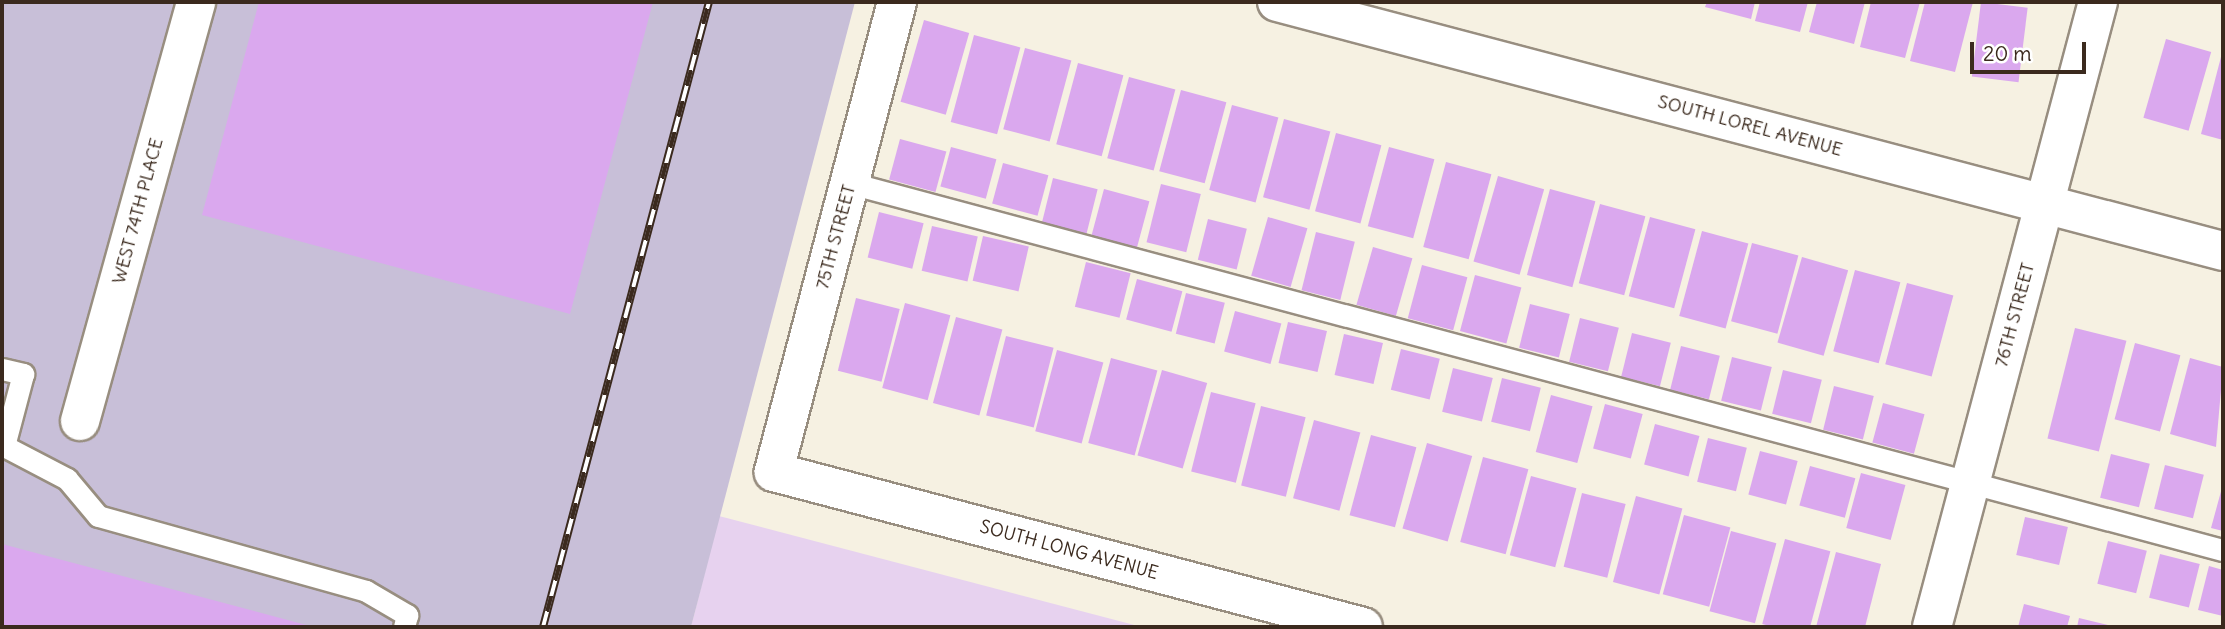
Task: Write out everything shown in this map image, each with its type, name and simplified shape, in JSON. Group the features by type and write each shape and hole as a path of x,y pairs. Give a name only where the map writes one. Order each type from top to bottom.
{"street":[{"name":"WEST 74TH PLACE","path":"80,421 196,2"},
{"name":"75TH STREET","path":"774,472 897,2"},
{"name":"SOUTH LOREL AVENUE","path":"1277,2 2223,251"},
{"name":"76TH STREET","path":"1932,627 2098,2"},
{"name":"SOUTH LONG AVENUE","path":"774,472 1363,627"}],"lane":[{"path":"850,183 2223,550"},
{"path":"2,369 23,374 4,446 67,479 98,516 366,591 407,615 404,627"}],"shaded area":[{"path":"2,2 855,2 691,627 2,627"},
{"path":"719,516 1142,627 691,627"}],"building":[{"path":"259,2 653,2 570,314 202,215"},
{"path":"1707,2 1755,2 1751,19 1705,7"},
{"path":"1760,2 1808,2 1800,32 1755,21"},
{"path":"1817,2 1865,2 1854,44 1809,32"},
{"path":"1871,2 1920,2 1905,58 1860,47"},
{"path":"1925,2 1973,2 1955,72 1910,61"},
{"path":"1981,2 2028,8 2019,82 1972,76"},
{"path":"924,20 969,33 946,115 901,102"},
{"path":"974,35 1020,47 997,134 951,122"},
{"path":"2166,39 2211,52 2189,131 2143,118"},
{"path":"1025,48 1071,60 1050,142 1003,129"},
{"path":"2223,53 2223,140 2201,134"},
{"path":"1078,63 1123,75 1102,156 1056,144"},
{"path":"1129,77 1175,89 1154,171 1107,158"},
{"path":"1181,90 1226,102 1205,183 1159,171"},
{"path":"1232,105 1278,117 1256,202 1209,190"},
{"path":"1284,119 1330,131 1309,210 1263,197"},
{"path":"1336,133 1381,145 1360,223 1315,211"},
{"path":"900,139 946,151 935,192 889,180"},
{"path":"951,147 996,159 986,199 940,187"},
{"path":"1389,147 1434,159 1413,238 1368,226"},
{"path":"1446,162 1491,174 1469,259 1423,247"},
{"path":"1003,163 1048,175 1038,216 992,204"},
{"path":"1498,176 1544,189 1520,275 1473,262"},
{"path":"1053,178 1098,189 1087,234 1042,223"},
{"path":"1161,184 1201,194 1186,252 1146,242"},
{"path":"1104,189 1149,201 1137,248 1092,235"},
{"path":"1550,189 1595,201 1572,287 1527,275"},
{"path":"1600,204 1645,216 1624,295 1579,283"},
{"path":"879,212 924,223 912,269 868,258"},
{"path":"1268,217 1307,228 1291,287 1251,276"},
{"path":"1650,217 1695,229 1674,308 1629,296"},
{"path":"1208,219 1247,229 1237,269 1198,260"},
{"path":"932,226 978,237 967,281 922,271"},
{"path":"1702,231 1748,243 1726,328 1679,316"},
{"path":"1316,232 1355,242 1340,300 1301,290"},
{"path":"983,236 1029,247 1018,291 973,281"},
{"path":"1752,243 1798,255 1777,334 1731,321"},
{"path":"1373,247 1412,258 1396,316 1356,305"},
{"path":"1802,257 1848,270 1824,356 1777,343"},
{"path":"1086,262 1131,273 1120,318 1075,307"},
{"path":"1422,265 1467,277 1453,330 1408,318"},
{"path":"1855,270 1900,282 1879,363 1833,351"},
{"path":"1475,275 1521,287 1506,343 1460,331"},
{"path":"1137,279 1182,291 1172,332 1126,320"},
{"path":"1907,283 1953,295 1932,377 1885,364"},
{"path":"1186,293 1225,303 1215,343 1176,334"},
{"path":"856,298 900,309 882,382 838,371"},
{"path":"905,303 950,315 928,400 882,388"},
{"path":"1530,304 1570,314 1559,358 1519,348"},
{"path":"1235,311 1281,323 1270,364 1224,352"},
{"path":"956,317 1002,329 979,415 933,403"},
{"path":"1580,318 1619,328 1608,371 1569,362"},
{"path":"1288,322 1327,331 1318,372 1279,363"},
{"path":"2075,328 2126,341 2099,451 2047,439"},
{"path":"1632,333 1671,343 1660,386 1621,377"},
{"path":"1344,334 1383,343 1374,384 1335,375"},
{"path":"1006,336 1054,348 1034,427 986,416"},
{"path":"2135,343 2180,355 2160,431 2115,419"},
{"path":"1681,346 1720,356 1709,399 1670,390"},
{"path":"1401,349 1440,359 1430,399 1391,390"},
{"path":"1057,350 1103,362 1082,444 1035,431"},
{"path":"1732,357 1772,367 1761,411 1721,401"},
{"path":"1111,358 1157,370 1135,455 1088,443"},
{"path":"2190,358 2223,367 2216,447 2170,434"},
{"path":"1453,368 1493,378 1482,422 1442,412"},
{"path":"1162,370 1207,383 1183,469 1137,456"},
{"path":"1783,370 1822,380 1811,423 1772,414"},
{"path":"1502,378 1541,388 1530,431 1491,422"},
{"path":"1834,386 1874,396 1863,440 1823,430"},
{"path":"1211,392 1256,403 1236,483 1191,472"},
{"path":"1551,395 1593,406 1577,463 1536,452"},
{"path":"1883,403 1925,414 1914,454 1872,443"},
{"path":"1605,404 1643,414 1631,459 1593,448"},
{"path":"1261,406 1306,417 1286,497 1241,486"},
{"path":"1314,420 1360,432 1339,511 1293,498"},
{"path":"1655,424 1699,436 1689,476 1644,465"},
{"path":"1371,435 1416,447 1395,527 1350,515"},
{"path":"1708,438 1747,448 1736,491 1697,482"},
{"path":"1427,443 1472,456 1448,542 1402,529"},
{"path":"1760,451 1798,461 1786,505 1748,494"},
{"path":"2111,454 2150,464 2139,507 2100,498"},
{"path":"1483,457 1528,469 1506,554 1460,542"},
{"path":"2165,465 2204,475 2193,518 2154,509"},
{"path":"1810,466 1855,478 1845,518 1799,506"},
{"path":"1861,473 1905,485 1891,540 1846,528"},
{"path":"1531,476 1576,488 1555,567 1510,555"},
{"path":"2223,484 2223,531 2211,528"},
{"path":"1582,493 1626,504 1607,578 1564,567"},
{"path":"1636,496 1682,508 1659,594 1613,582"},
{"path":"1684,515 1730,527 1709,607 1663,594"},
{"path":"2025,517 2068,527 2059,565 2016,555"},
{"path":"1731,531 1776,543 1755,623 1710,611"},
{"path":"1785,539 1830,551 1810,627 1773,627 1762,624"},
{"path":"2108,541 2147,551 2136,593 2097,584"},
{"path":"2,544 310,626 310,627 2,627"},
{"path":"1836,552 1881,564 1865,627 1816,627"},
{"path":"2160,554 2200,564 2189,608 2149,598"},
{"path":"2209,566 2223,570 2223,616 2198,610"},
{"path":"2024,604 2070,616 2067,627 2018,627"},
{"path":"2079,618 2112,626 2112,627 2077,627"}],"railway":[{"path":"543,627 709,2"}]}
